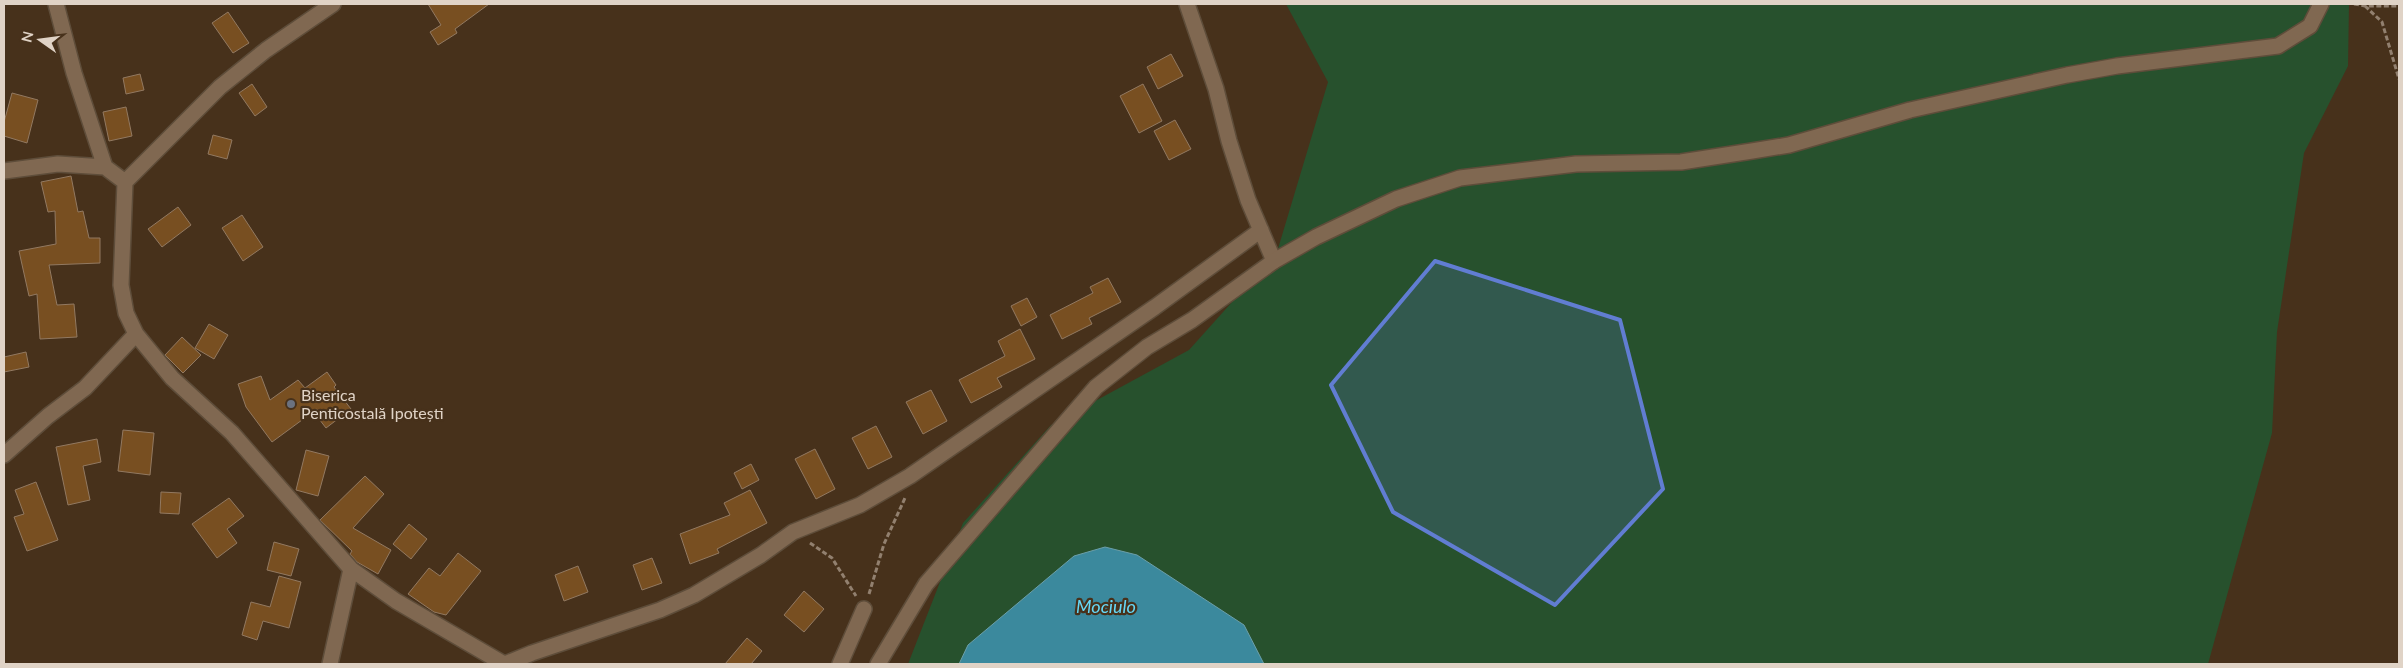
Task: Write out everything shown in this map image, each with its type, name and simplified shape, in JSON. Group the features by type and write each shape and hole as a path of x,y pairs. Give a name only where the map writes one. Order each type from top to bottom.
{"street":[{"path":"56,4 74,73 105,167"},
{"path":"333,4 266,50 220,87 125,182 121,285 126,313 136,334 172,378 232,433 350,569 396,600 505,664 532,653 660,610 694,595 762,556 793,532 860,506 910,476 1155,306 1260,230"},
{"path":"1187,4 1216,90 1245,192 1274,261"},
{"path":"878,664 926,584 1096,387 1147,347 1192,320 1274,261 1316,237 1396,199 1460,178 1576,164 1682,162 1752,152 1789,145 1910,110 2068,75 2117,66 2278,46 2310,26 2321,4"},
{"path":"4,171 58,164 105,167 125,182"},
{"path":"4,455 85,388 136,334"},
{"path":"330,664 350,569"},
{"path":"840,664 864,609"}],"path":[{"path":"2354,4 2365,6 2399,6"},
{"path":"2365,6 2382,22 2399,79"},
{"path":"864,609 884,544 904,502 910,476"},
{"path":"793,532 832,558 864,609"}],"highlighted area":[{"path":"1435,261 1620,320 1663,489 1555,605 1393,512 1331,385"}],"green space":[{"path":"1286,4 2349,4 2348,66 2304,153 2277,332 2272,433 2208,664 908,664 963,523 1051,425 1189,350 1277,252 1328,82"}],"water":[{"name":"Mociulo","path":"1105,547 1137,555 1244,625 1264,664 959,664 968,645 1074,556"}],"building":[{"path":"428,4 489,4 455,29 457,33 438,45 430,32 441,25"},
{"path":"228,12 249,43 233,53 212,23"},
{"path":"1171,54 1183,76 1158,89 1147,67"},
{"path":"140,74 144,90 126,94 123,78"},
{"path":"252,84 267,107 255,116 239,93"},
{"path":"1143,84 1162,121 1139,133 1120,96"},
{"path":"12,93 38,100 27,143 4,136 4,122"},
{"path":"126,107 132,136 109,141 103,112"},
{"path":"1175,120 1191,149 1169,160 1154,131"},
{"path":"213,135 232,140 227,159 208,154"},
{"path":"71,176 78,212 83,211 89,238 100,238 100,263 49,265 57,305 74,304 77,337 40,339 37,294 29,296 19,251 56,244 55,211 48,212 41,182"},
{"path":"178,207 191,225 162,247 148,229"},
{"path":"242,215 263,247 243,261 222,228"},
{"path":"1108,278 1121,302 1089,318 1092,324 1062,339 1050,315 1093,293 1090,287"},
{"path":"1027,298 1037,317 1021,326 1011,306"},
{"path":"209,324 228,335 214,359 195,348"},
{"path":"1020,329 1035,359 997,378 1002,387 971,403 959,380 1005,356 998,341"},
{"path":"182,337 201,355 183,373 165,355"},
{"path":"26,352 29,367 4,372 4,357"},
{"name":"Biserica Penticostală Ipotești","path":"327,372 336,385 334,387 351,409 326,428 316,415 317,409 272,442 246,407 238,384 261,376 270,400 298,380 305,388"},
{"path":"931,390 947,421 923,434 906,402"},
{"path":"876,426 892,457 868,469 852,438"},
{"path":"123,430 154,433 150,475 118,471"},
{"path":"97,439 101,462 83,466 90,500 68,505 56,447"},
{"path":"815,449 835,489 816,499 795,459"},
{"path":"306,450 329,456 318,496 296,490"},
{"path":"751,464 759,480 742,489 734,473"},
{"path":"365,476 384,494 353,528 391,550 378,574 357,562 350,554 352,551 320,520"},
{"path":"36,482 58,540 27,551 14,517 24,514 15,490"},
{"path":"750,490 767,523 717,549 719,553 690,564 680,534 730,515 724,503"},
{"path":"161,492 181,493 179,514 160,513"},
{"path":"229,498 244,516 227,529 237,543 217,558 192,524"},
{"path":"409,524 427,539 411,559 393,544"},
{"path":"274,542 299,549 291,576 267,570"},
{"path":"458,553 481,571 446,615 434,612 408,594 429,568 440,576"},
{"path":"652,558 662,583 642,590 633,565"},
{"path":"578,566 588,592 564,601 555,575"},
{"path":"279,576 301,582 289,628 263,621 257,640 242,635 251,602 270,607"},
{"path":"804,591 824,609 804,632 784,615"},
{"path":"747,638 762,651 751,664 725,664"}],"place":[{"name":"Biserica Penticostală Ipotești","path":"291,404"}]}
